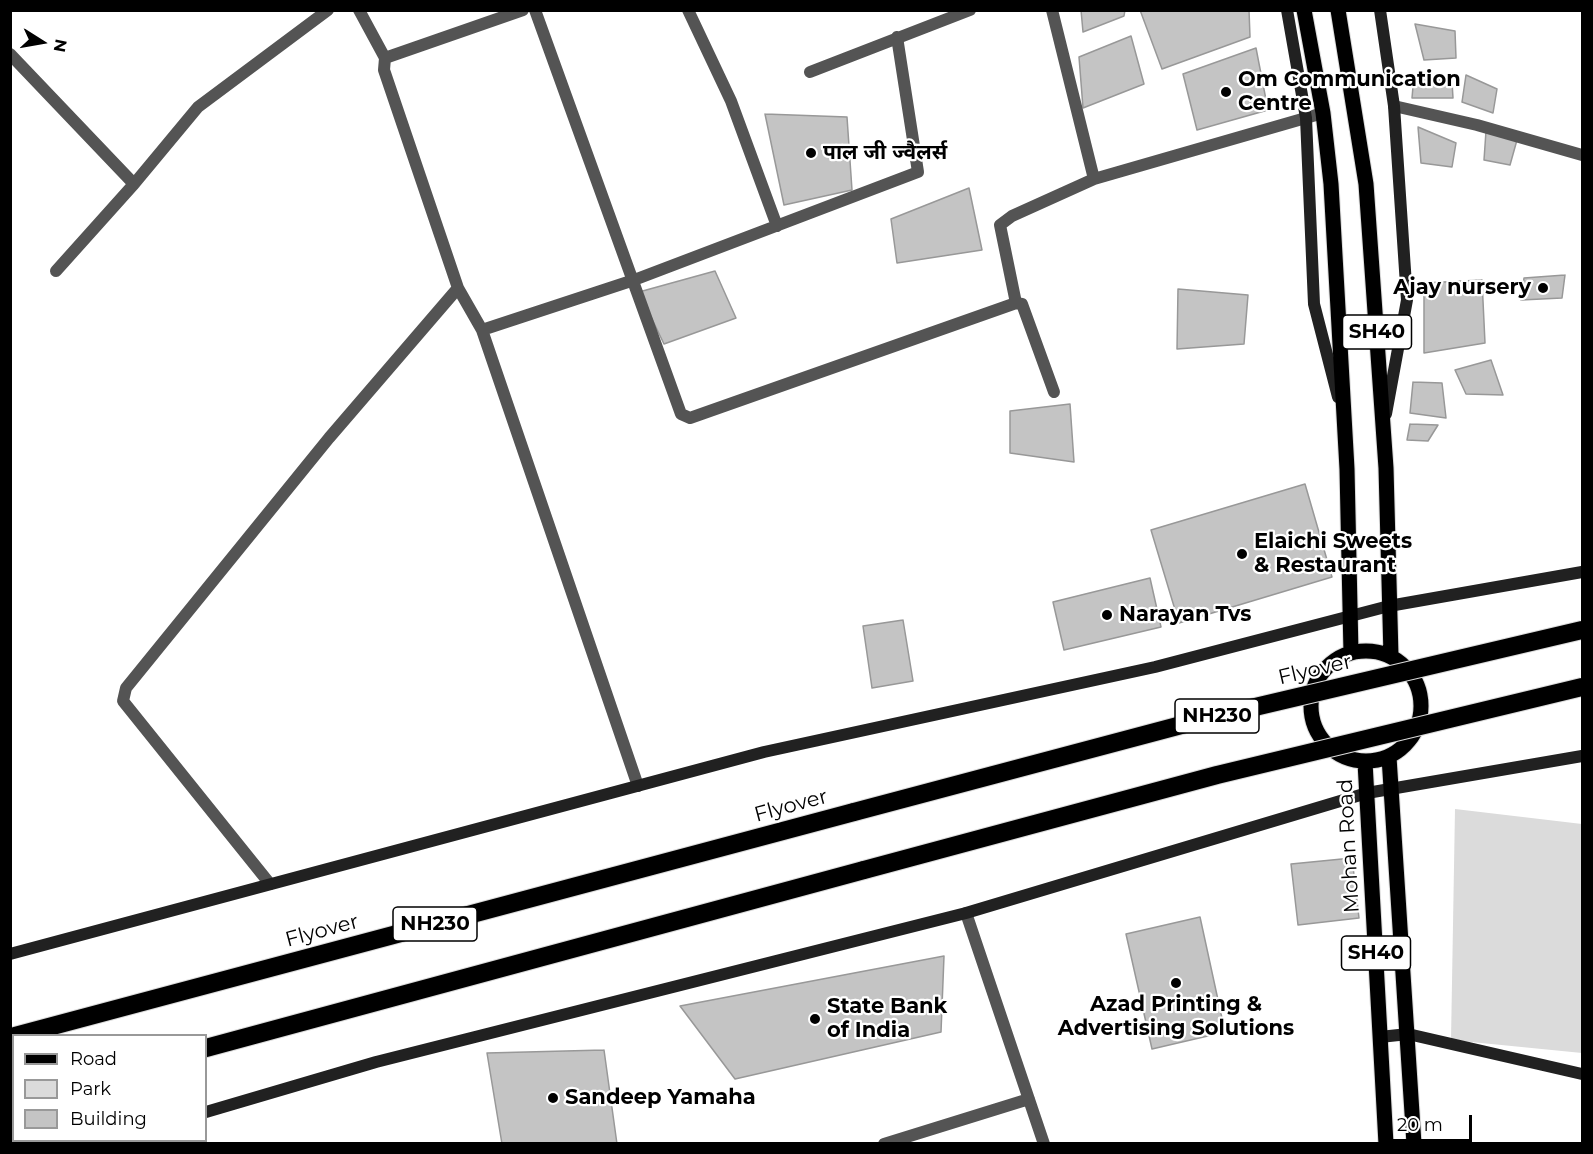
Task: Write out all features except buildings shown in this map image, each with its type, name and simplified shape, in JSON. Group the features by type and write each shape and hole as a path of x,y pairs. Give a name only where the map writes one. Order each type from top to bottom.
{"highway":[{"name":"Flyover","path":"21,1034 1204,719 1582,630"},
{"name":"NH230","path":"207,1048 1217,775 1582,687"}],"main road":[{"name":"SH40","path":"1304,10 1323,113 1331,184 1345,421 1351,653"},
{"name":"SH40","path":"1338,10 1366,184 1384,427 1391,656"},
{"path":"1365,651 1391,656 1405,666 1420,692 1421,706 1416,728 1405,746 1389,757 1365,762 1341,756 1326,745 1314,727 1310,706 1313,690 1326,667 1340,657 1351,653 1365,651"},
{"path":"1389,757 1413,1143"},
{"name":"Mohan Road","path":"1365,762 1386,1143"}],"street":[{"path":"56,271 134,184 198,107 328,10"},
{"path":"359,10 385,58 384,70 458,288 482,330 638,786"},
{"path":"385,58 524,10"},
{"path":"536,10 681,414 690,418 1016,303 1022,304 1054,392"},
{"path":"688,10 731,100 777,226"},
{"path":"810,72 950,14 970,10"},
{"path":"1052,10 1094,179"},
{"path":"1287,10 1306,118 1314,304 1345,421"},
{"path":"1380,10 1394,106 1407,300 1384,427"},
{"path":"482,330 634,280 918,172 897,37"},
{"path":"10,54 134,184"},
{"path":"1394,106 1477,125 1582,155"},
{"path":"1016,303 1000,225 1012,216 1094,179 1323,113"},
{"path":"270,884 123,700 126,688 329,438 458,288"},
{"path":"10,954 764,752 1155,667 1389,606 1582,572"},
{"path":"207,1112 376,1062 966,913 1367,793 1582,756"},
{"path":"966,913 1044,1143"},
{"path":"1380,1037 1408,1034 1582,1074"},
{"path":"884,1143 1029,1099"}],"green space":[{"path":"1455,809 1582,824 1582,1053 1451,1040"}],"place":[{"name":"Om Communication Centre","path":"1226,92"},
{"name":"पाल जी ज्वैलर्स","path":"811,153"},
{"name":"Ajay nursery","path":"1543,288"},
{"name":"Elaichi Sweets & Restaurant","path":"1242,554"},
{"name":"Narayan Tvs","path":"1107,615"},
{"name":"Azad Printing & Advertising Solutions","path":"1176,983"},
{"name":"State Bank of India","path":"815,1019"},
{"name":"Sandeep Yamaha","path":"553,1098"}]}
